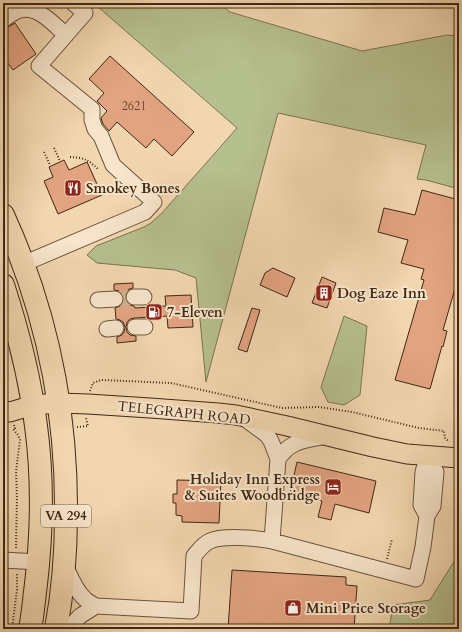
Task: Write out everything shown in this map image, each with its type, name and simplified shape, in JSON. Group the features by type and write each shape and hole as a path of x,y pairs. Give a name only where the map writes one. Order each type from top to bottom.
{"highway":[{"name":"VA 294","path":"3,215 36,300 53,366 64,439 67,490 65,563 56,629"},
{"name":"VA 294","path":"3,285 20,344 33,405 40,467 41,525 30,629"}],"main road":[{"name":"TELEGRAPH ROAD","path":"3,411 10,412 33,405 59,403 218,413 241,416 407,454 428,456 456,451"}],"lane":[{"path":"23,264 145,212 154,202 113,165 101,136 95,129 92,120 92,109 39,66 85,13 73,3"},
{"path":"3,20 20,9 35,11 66,35"},
{"path":"98,300 114,299"},
{"path":"241,416 267,435 278,459 272,541"},
{"path":"278,459 286,449 292,445 326,436"},
{"path":"65,563 78,591 86,600 96,606 191,611 194,556 211,540 222,538 262,539 272,541 416,579 423,547 427,516 433,506 436,472 428,456"},
{"path":"3,560 38,562"},
{"path":"68,629 80,616 96,606"}],"path":[{"path":"54,148 60,161"},
{"path":"44,152 50,165"},
{"path":"70,157 89,160 98,169"},
{"path":"3,377 3,382"},
{"path":"87,390 90,391 95,382 102,380 171,383 282,408 319,408 352,412 418,428 444,431 447,442 456,451"},
{"path":"15,428 13,429 20,440 16,466 16,548"},
{"path":"384,570 392,539"},
{"path":"12,629 17,590 17,574"}],"green space":[{"path":"80,3 219,3 230,12 362,51 447,35 459,36 459,189 417,179 426,145 278,113 206,382 196,278 175,270 97,263 87,255 96,246 151,223 162,213 237,128 97,6 86,6"},
{"path":"344,316 367,326 360,395 344,405 328,402 321,387"},
{"path":"459,558 459,629 389,629 393,605 430,600 455,560"}],"building":[{"path":"15,23 36,54 13,70 3,57 3,30"},
{"path":"110,56 194,132 172,156 154,139 146,148 117,122 109,131 103,124 101,118 107,111 97,101 104,93 89,79"},
{"name":"Smokey Bones","path":"64,160 69,170 87,162 102,195 58,214 44,181 53,177 49,167"},
{"path":"422,190 459,200 459,279 458,278 443,330 447,331 430,389 395,380 424,280 421,279 424,269 401,263 408,240 378,232 384,208 415,215"},
{"path":"273,268 295,278 287,297 260,285 265,273"},
{"name":"Dog Eaze Inn","path":"322,277 336,283 327,308 312,303"},
{"name":"7-Eleven","path":"133,283 133,288 126,292 125,297 126,302 135,308 166,306 165,296 191,295 193,327 168,328 167,316 130,319 127,322 127,332 130,335 136,336 136,341 117,343 117,337 122,335 125,327 123,322 116,319 115,308 123,303 124,299 123,294 114,290 114,284"},
{"path":"252,308 260,310 247,352 238,349"},
{"name":"Holiday Inn Express & Suites Woodbridge","path":"297,462 376,481 369,513 335,504 331,520 318,517 322,501 290,493"},
{"path":"177,480 221,481 219,523 182,522 182,516 176,515 176,503 173,503 173,494 177,494"},
{"name":"Mini Price Storage","path":"232,570 346,577 346,585 357,586 354,629 228,629"}],"tunnel":[{"path":"115,299 134,297"}],"place":[{"name":"Smokey Bones","path":"73,188"},
{"name":"Dog Eaze Inn","path":"324,293"},
{"name":"7-Eleven","path":"154,312"},
{"name":"Holiday Inn Express & Suites Woodbridge","path":"333,487"},
{"name":"Mini Price Storage","path":"293,608"}]}
